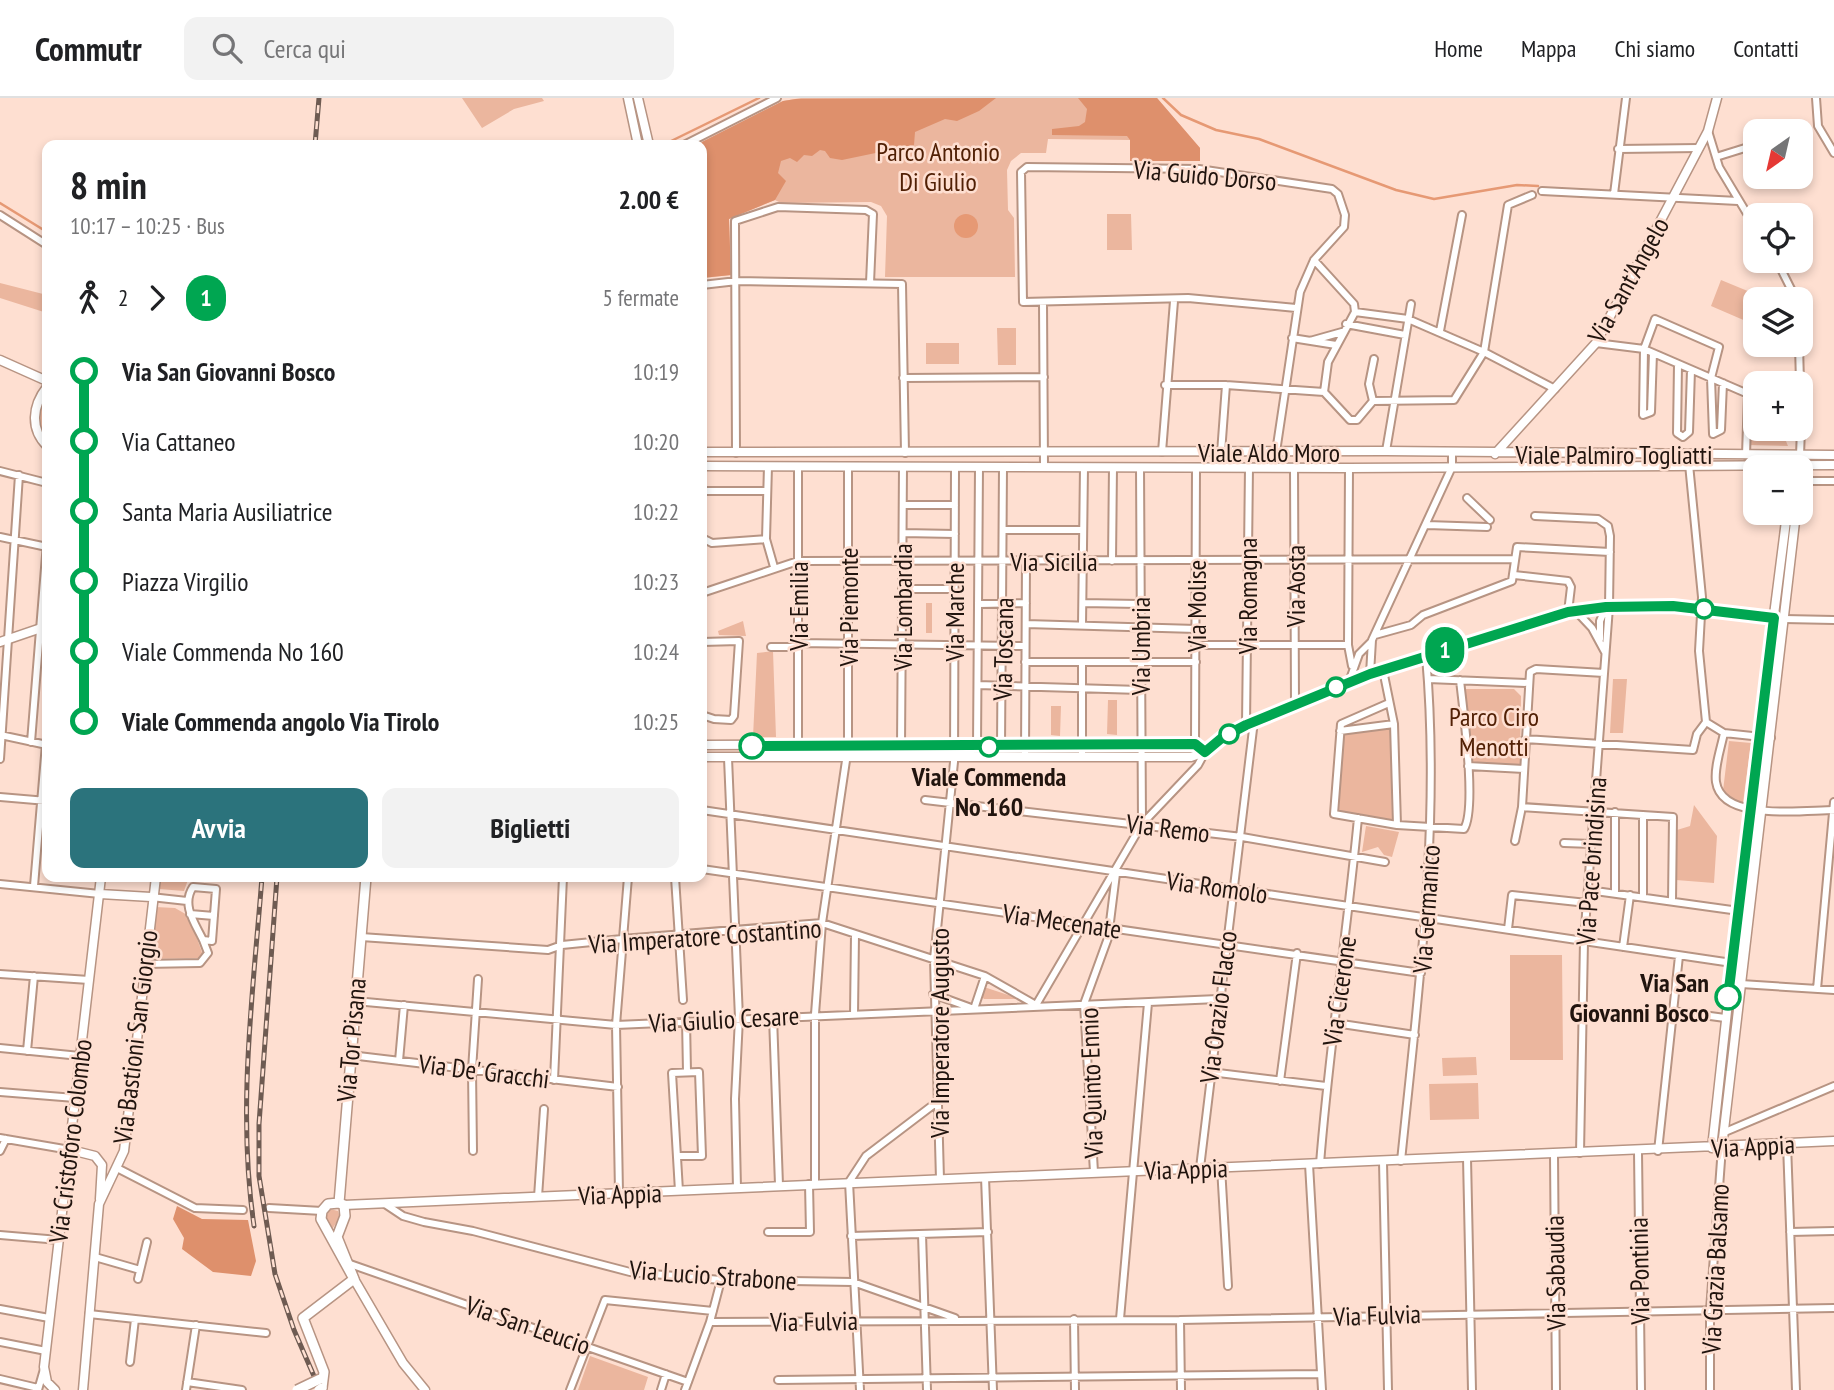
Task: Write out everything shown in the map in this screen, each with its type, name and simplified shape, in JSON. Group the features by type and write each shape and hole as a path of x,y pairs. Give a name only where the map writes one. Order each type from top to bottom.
{"main road":[{"name":"Via Tor Pisana","path":"354,1279 337,1237 345,1216 341,1204 350,1055 366,882"},
{"path":"298,1390 321,1383 303,1318 354,1279 324,1225 322,1211 328,1204 341,1204"}],"street":[{"path":"628,98 637,140"},
{"path":"638,98 648,140"},
{"path":"694,140 777,98"},
{"path":"1614,194 1626,98"},
{"name":"Via Sant'Angelo","path":"1495,454 1596,343 1699,148 1717,98"},
{"path":"1816,98 1818,126 1834,153"},
{"path":"1707,131 1716,157 1743,209"},
{"path":"1618,149 1699,148"},
{"path":"1716,157 1743,149"},
{"name":"Via Guido Dorso","path":"1043,303 1023,303 1021,172 1027,167 1199,169 1332,189 1338,194 1345,215 1341,233 1314,260"},
{"path":"1542,191 1674,198"},
{"path":"1166,385 1226,385 1324,392 1350,420 1357,420 1373,401 1454,400 1484,352 1508,205 1532,195"},
{"name":"Via Sant'Angelo","path":"1674,198 1738,201"},
{"path":"736,453 735,221 778,207 866,210 873,214 870,283"},
{"path":"0,215 42,241"},
{"path":"1440,331 1462,215"},
{"path":"1276,452 1296,309 1304,278 1314,260 1351,298 1355,312"},
{"path":"707,284 737,281 902,284 905,453"},
{"path":"1044,467 1043,303 1174,301 1188,298 1296,309"},
{"path":"1162,453 1174,301"},
{"path":"1386,452 1411,304"},
{"path":"1355,312 1408,319 1440,331 1555,389"},
{"path":"1324,392 1328,362 1346,324 1355,312"},
{"path":"1653,354 1651,412 1646,416 1641,414 1644,349 1655,319 1718,345 1720,349 1711,378 1713,434 1721,430 1723,383"},
{"path":"1346,324 1405,335"},
{"path":"1309,341 1321,335 1342,332"},
{"path":"1292,338 1336,345"},
{"path":"1596,343 1644,349 1743,392"},
{"path":"1373,401 1369,384 1374,359"},
{"path":"0,360 42,379"},
{"path":"1678,364 1677,433 1683,437 1689,432 1691,370"},
{"path":"903,378 1044,377"},
{"path":"1221,453 1226,385"},
{"path":"42,398 35,413 37,434 42,440"},
{"path":"1746,441 1746,455"},
{"name":"Viale Aldo Moro","path":"707,452 1495,454"},
{"path":"875,453 875,467"},
{"path":"1352,666 1373,638 1412,559 1452,467 1452,453"},
{"name":"Viale Palmiro Togliatti","path":"1485,467 1495,454 1746,455"},
{"path":"1525,739 1693,750 1698,734 1706,722 1699,664 1701,609 1688,454"},
{"name":"Viale Palmiro Togliatti","path":"1813,461 1834,456"},
{"name":"Viale Palmiro Togliatti","path":"1452,467 1743,464"},
{"name":"Viale Palmiro Togliatti","path":"1813,464 1834,465"},
{"name":"Viale Aldo Moro","path":"707,466 1452,467"},
{"path":"768,466 766,539 774,567"},
{"name":"Via Emilia","path":"798,467 798,746"},
{"name":"Via Piemonte","path":"768,1232 810,1232 816,1014 822,923 848,747 848,467"},
{"name":"Via Lombardia","path":"901,747 903,467"},
{"name":"Via Marche","path":"954,757 955,467"},
{"path":"977,747 978,467"},
{"path":"1082,625 1084,467"},
{"path":"1112,561 1113,467"},
{"name":"Via Umbria","path":"1140,467 1142,824"},
{"name":"Via Molise","path":"1195,744 1196,467"},
{"name":"Via Romagna","path":"1249,467 1247,646 1250,723"},
{"name":"Via Toscana","path":"1001,747 1003,468"},
{"name":"Via Aosta","path":"1294,468 1295,704"},
{"path":"1349,468 1348,645 1352,666 1349,682"},
{"path":"0,471 42,481"},
{"path":"0,759 4,640 11,617 19,475"},
{"path":"1813,481 1834,481"},
{"path":"707,491 767,491"},
{"path":"1427,525 1488,524 1467,498"},
{"path":"903,505 955,505"},
{"path":"1535,516 1598,519 1606,523 1610,532 1608,607 1600,621 1600,642"},
{"path":"1717,1148 1725,1018 1786,525"},
{"path":"1717,1148 1725,1132 1795,525"},
{"path":"1004,530 1083,530"},
{"path":"903,534 955,534"},
{"path":"0,537 42,545"},
{"path":"707,540 712,543 766,539"},
{"path":"1513,578 1517,547 1610,552"},
{"name":"Via Sicilia","path":"707,591 798,561 1196,562 1514,559"},
{"path":"1025,752 1026,561"},
{"path":"1373,638 1411,625 1423,615 1502,587 1513,578 1568,581 1572,612"},
{"path":"902,589 954,589"},
{"path":"979,604 1026,603"},
{"path":"1083,603 1139,604"},
{"path":"707,746 1001,747 1025,752 1082,756 1191,757 1205,752 1223,737 1250,723 1370,674 1572,612 1608,607 1701,609 1784,619 1834,620"},
{"name":"Via Pace brindisina","path":"1580,1153 1584,941 1608,607"},
{"name":"Via Pace brindisina","path":"1572,612 1600,642 1605,653"},
{"path":"0,614 11,617"},
{"path":"1026,624 1196,629"},
{"path":"4,640 42,628"},
{"path":"1370,674 1373,638"},
{"path":"707,642 739,642 734,716 731,720 707,717"},
{"path":"771,647 848,643 1026,646"},
{"path":"1196,645 1348,645"},
{"name":"Via Germanico","path":"1401,1161 1421,973 1432,828 1426,656"},
{"path":"31,742 42,658"},
{"path":"1025,662 1196,662"},
{"path":"1082,663 1082,756"},
{"path":"1515,841 1522,807 1530,672 1536,669 1604,673"},
{"path":"1383,670 1394,724 1397,825"},
{"path":"1428,679 1528,683"},
{"path":"1389,703 1341,724 1334,814 1397,825 1460,830 1468,818 1468,766 1460,680"},
{"path":"978,685 1140,690"},
{"path":"1706,722 1724,733 1771,738"},
{"name":"Via Orazio Flacco","path":"1200,1168 1218,999 1242,837 1250,723"},
{"path":"1340,731 1394,724"},
{"path":"1724,733 1716,782 1721,796 1729,804 1749,811 1834,810"},
{"path":"1,735 42,743"},
{"path":"707,757 954,757 1081,746 1195,744 1205,752"},
{"path":"1036,1005 1142,824 1198,765 1205,752"},
{"name":"Via Imperatore Augusto","path":"940,1179 933,959 954,757"},
{"path":"728,758 739,1018 735,1098 737,1188"},
{"path":"1468,766 1524,769"},
{"path":"0,797 42,801"},
{"path":"925,800 950,803"},
{"path":"1817,989 1834,802"},
{"name":"Via Remo","path":"950,803 1242,837 1385,862"},
{"path":"1522,807 1674,817 1672,901"},
{"name":"Via Romolo","path":"707,811 1234,890 1426,915 1732,963"},
{"path":"1615,812 1615,893"},
{"path":"1643,814 1643,897"},
{"path":"34,887 42,818"},
{"name":"Via Cicerone","path":"1320,1164 1326,1086 1344,961 1358,818"},
{"path":"1564,843 1592,844"},
{"name":"Via Mecenate","path":"707,870 1421,973"},
{"name":"Via Quinto Ennio","path":"1094,1172 1084,1004 1110,928 1116,872"},
{"name":"Via Cristoforo Colombo","path":"38,1389 44,1367 71,1150 101,882"},
{"name":"Via Bastioni San Giorgio","path":"99,1205 116,1171 127,1126 155,882"},
{"path":"554,1080 562,945 562,882"},
{"path":"619,1193 616,1025 628,882"},
{"path":"675,882 682,1000"},
{"path":"0,884 187,901"},
{"path":"144,964 203,962 208,953 187,901 193,887 216,889 212,941 204,940"},
{"path":"1588,890 1739,911"},
{"path":"1508,929 1512,895 1587,903"},
{"path":"1623,947 1630,895"},
{"path":"190,914 214,916"},
{"name":"Via Imperatore Costantino","path":"360,937 548,950 562,945 622,939 822,923 985,976 1036,1005"},
{"path":"854,1015 855,934"},
{"path":"1280,1081 1297,954"},
{"path":"1658,1151 1679,956"},
{"path":"0,974 89,980"},
{"path":"27,1051 34,976"},
{"path":"974,1009 985,976"},
{"path":"474,1151 472,1070 478,979"},
{"path":"1741,984 1834,990"},
{"name":"Via Giulio Cesare","path":"933,993 974,1009"},
{"name":"Via Giulio Cesare","path":"355,1001 616,1025 816,1014 854,1015 1218,999"},
{"path":"1119,1319 1148,1003"},
{"path":"399,1061 404,1006"},
{"path":"1673,1011 1725,1018"},
{"path":"773,1017 779,1185"},
{"path":"686,1020 687,1072"},
{"path":"1335,1023 1415,1035"},
{"path":"0,1048 80,1056"},
{"name":"Via De' Gracchi","path":"350,1055 618,1087"},
{"path":"678,1156 702,1156 699,1072 672,1073 679,1191"},
{"path":"1210,1072 1326,1086"},
{"path":"1725,1132 1834,1086"},
{"path":"0,1092 75,1098"},
{"path":"860,1390 849,1182 866,1156 937,1102"},
{"name":"Via Appia","path":"538,1197 544,1109"},
{"path":"0,1151 3,1138 71,1150 95,1156 103,1171 82,1386 71,1390"},
{"name":"Via Appia","path":"341,1204 1638,1152 1834,1141"},
{"path":"1787,1144 1796,1390"},
{"name":"Via Grazia Balsamo","path":"1710,1390 1710,1310 1717,1148"},
{"name":"Via Pontinia","path":"1638,1152 1641,1390"},
{"name":"Via Sabaudia","path":"1554,1155 1556,1390"},
{"path":"1467,1158 1472,1390"},
{"path":"1383,1162 1388,1390"},
{"path":"1309,1164 1322,1390"},
{"path":"1221,1167 1228,1286"},
{"path":"116,1171 195,1208 243,1210"},
{"path":"985,1177 993,1390"},
{"name":"Via Lucio Strabone","path":"383,1203 404,1216 424,1222 473,1231 630,1272 721,1280 853,1282 923,1307"},
{"path":"269,1208 322,1211"},
{"path":"1790,1232 1834,1231"},
{"path":"851,1236 988,1232"},
{"path":"922,1234 923,1321 928,1390"},
{"path":"0,1235 59,1240"},
{"path":"138,1279 147,1242"},
{"path":"95,1257 140,1270"},
{"name":"Via San Leucio","path":"350,1264 688,1382"},
{"path":"366,1270 354,1279 403,1363 425,1390"},
{"path":"685,1390 710,1322 721,1280"},
{"path":"570,1390 605,1300 713,1311"},
{"name":"Via Fulvia","path":"923,1307 960,1320"},
{"name":"Via Fulvia","path":"710,1322 1180,1320 1385,1314 1834,1308"},
{"path":"0,1309 49,1318"},
{"path":"89,1314 265,1333"},
{"path":"130,1362 135,1319"},
{"path":"1074,1320 1075,1390"},
{"path":"1180,1320 1181,1390"},
{"path":"186,1390 196,1325"},
{"path":"0,1342 46,1351"},
{"path":"44,1367 47,1382 55,1390"},
{"path":"661,1390 666,1374"},
{"path":"778,1381 992,1376 1321,1374"},
{"path":"0,1379 38,1389"},
{"path":"187,1382 242,1390"}],"green space":[{"path":"462,98 542,98 544,101 514,109 482,128"},
{"name":"Parco Antonio Di Giulio","path":"801,98 1157,98 1200,148 1200,161 1130,161 1130,140 1048,139 1046,153 1021,153 1011,161 1007,170 1008,210 1014,218 1015,277 885,277 887,216 881,206 871,202 781,203 775,200 729,219 731,275 707,277 706,140 783,101"},
{"path":"1107,214 1131,214 1132,250 1107,250"},
{"path":"1721,280 1743,289 1743,320 1711,306"},
{"path":"0,283 42,294 42,311 0,298"},
{"path":"997,328 1016,328 1016,365 998,365"},
{"path":"926,343 959,343 959,364 926,364"},
{"path":"42,407 42,433 40,431 39,414"},
{"path":"1748,441 1786,441 1788,446 1748,445"},
{"path":"926,603 932,603 932,633 926,633"},
{"path":"743,621 746,636 719,635 718,631"},
{"path":"773,651 776,737 753,737 757,653"},
{"path":"1613,679 1627,679 1623,733 1610,733"},
{"name":"Parco Ciro Menotti","path":"1465,689 1514,689 1521,696 1520,766 1469,763"},
{"path":"1108,700 1117,700 1117,735 1107,734"},
{"path":"1051,706 1061,706 1060,736 1051,735"},
{"path":"1391,728 1392,820 1339,811 1342,732"},
{"path":"1729,741 1751,743 1743,803 1733,802 1723,791"},
{"path":"1694,805 1717,836 1714,883 1676,880 1677,830 1690,826"},
{"path":"1366,826 1399,832 1392,857 1384,855 1378,847 1362,852"},
{"path":"160,882 187,882 184,891 159,889"},
{"path":"155,907 175,908 189,916 204,958 150,959"},
{"path":"1510,955 1562,955 1563,1060 1510,1060"},
{"path":"983,988 1020,999 984,999 981,996"},
{"path":"1476,1057 1477,1075 1443,1076 1442,1058"},
{"path":"1478,1083 1479,1119 1430,1120 1429,1084"},
{"path":"330,1209 338,1211 340,1217 331,1231 325,1219"},
{"path":"590,1356 648,1377 644,1390 578,1390"}],"shaded area":[{"path":"996,98 979,111 957,121 945,119 915,132 914,145 842,160 830,158 825,151 820,150 812,156 804,155 797,162 790,158 781,161 778,173 786,181 775,200 729,219 731,275 707,277 706,140 783,101"},
{"path":"1078,98 1157,98 1200,148 1200,161 1130,161 1130,140 1127,136 1052,135 1052,129 1079,126 1085,122 1087,109"},
{"path":"966,214 977,221 978,226 971,237 966,238 955,231 954,226 961,215"},
{"path":"177,1206 202,1219 248,1220 256,1261 251,1276 213,1272 182,1249 184,1238 173,1219"}],"waterway":[{"path":"673,140 759,98"},
{"path":"1163,98 1181,115 1216,130 1259,139 1396,190 1434,199 1517,185 1538,186"},
{"path":"0,203 42,229"}],"railway":[{"path":"315,140 319,98"},
{"path":"254,1226 249,1182 247,1095 262,882"},
{"path":"277,882 259,1124 259,1176 275,1274 294,1330 320,1390"}],"bus line":[{"name":"1","path":"752,746 1140,747 1195,744 1205,752 1223,737 1246,725 1340,685 1568,612 1606,607 1673,606 1774,618 1728,997"}],"place":[{"name":"Viale Commenda No 160","path":"989,747"},
{"name":"Via San Giovanni Bosco","path":"1728,997"}]}
